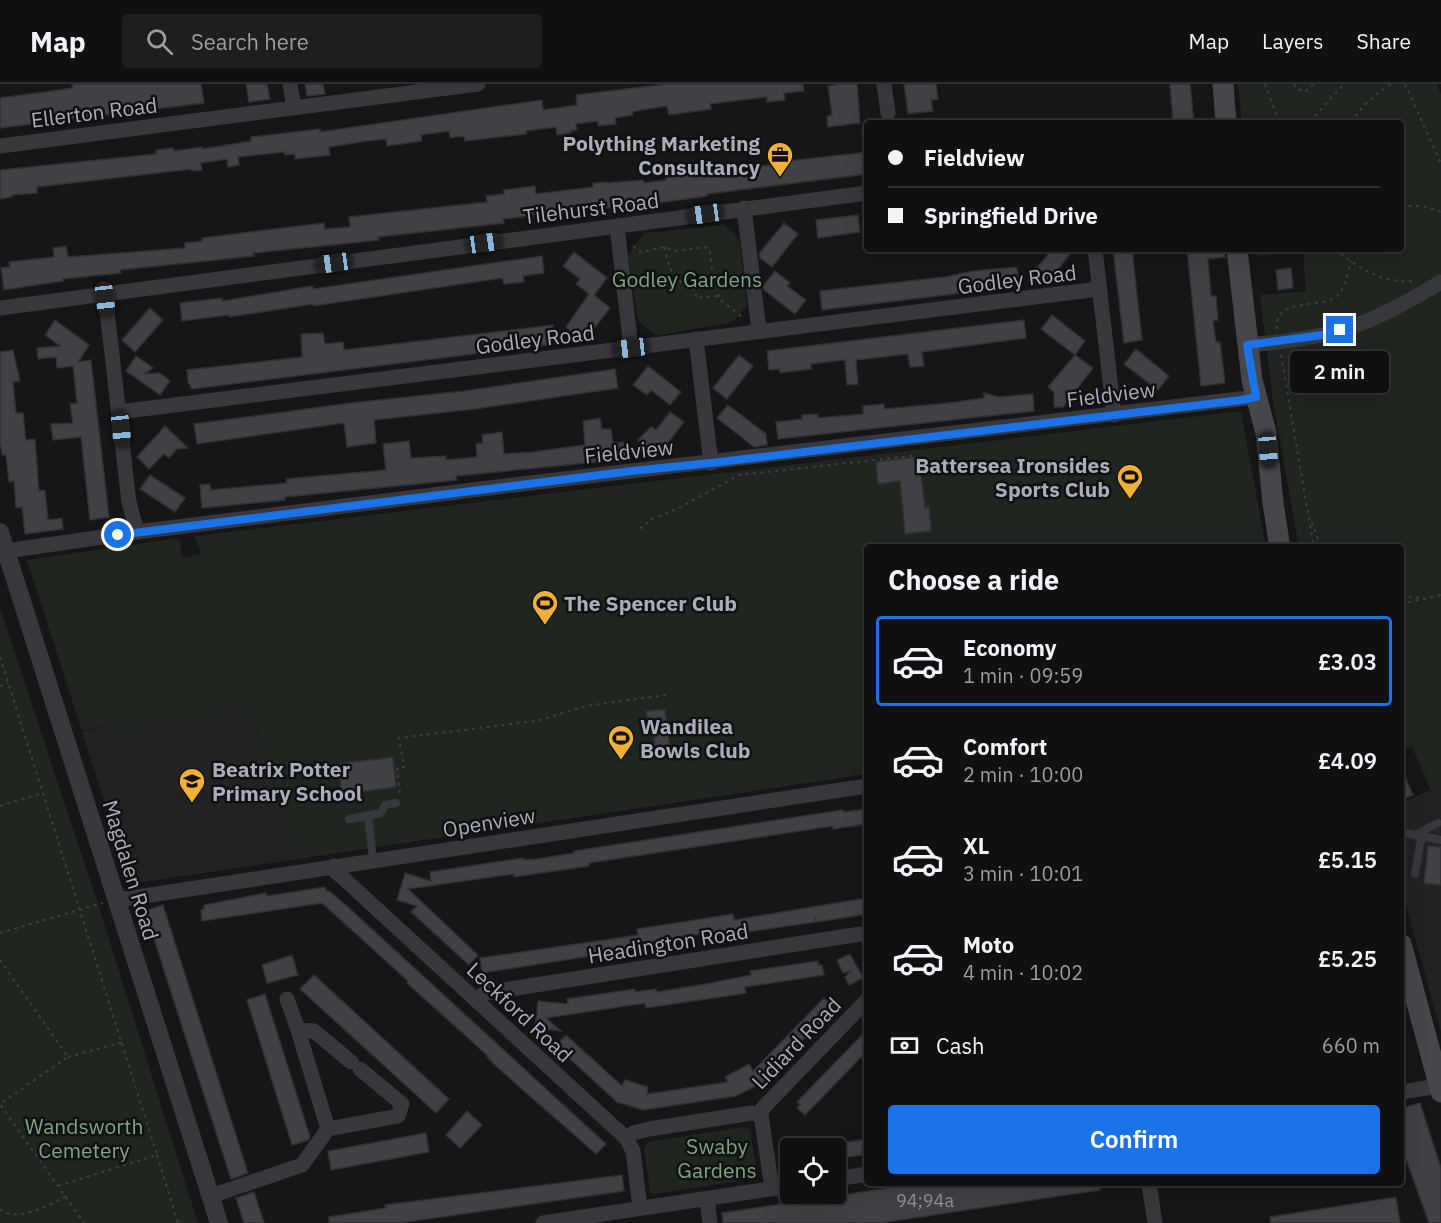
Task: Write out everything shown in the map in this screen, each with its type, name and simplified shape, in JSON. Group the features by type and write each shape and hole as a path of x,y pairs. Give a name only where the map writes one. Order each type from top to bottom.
{"main road":[{"path":"1222,84 1226,120"},
{"path":"1237,252 1247,345 1256,397 1266,433 1279,544"},
{"path":"1272,490 1284,496 1292,544"},
{"path":"1404,955 1440,1089"}],"street":[{"path":"290,84 294,108"},
{"name":"Ellerton Road","path":"0,146 478,84"},
{"path":"884,84 888,113"},
{"name":"Tilehurst Road","path":"0,308 864,193"},
{"path":"744,208 759,331"},
{"path":"617,226 631,348"},
{"path":"1095,252 1114,415"},
{"path":"1247,345 1323,335 1357,325 1408,302 1441,282"},
{"name":"Godley Road","path":"119,412 1099,289"},
{"path":"105,294 129,502 137,532"},
{"path":"696,339 711,463"},
{"name":"Fieldview","path":"7,553 13,550 137,532 1256,397"},
{"name":"Magdalen Road","path":"0,531 219,1223"},
{"name":"Openview","path":"117,900 864,786"},
{"name":"Leckford Road","path":"334,866 340,876 477,999 626,1138"},
{"name":"Headington Road","path":"477,999 485,993 864,933"},
{"path":"287,999 328,1130"},
{"name":"Lidiard Road","path":"772,1189 761,1115 767,1102 864,1003"},
{"path":"211,1196 302,1166 328,1130 398,1116 402,1104 314,1031 298,1030"},
{"path":"1404,1092 1440,1089"},
{"path":"640,1208 633,1151 626,1138 633,1132 752,1113 761,1115"},
{"path":"846,1177 864,1174"},
{"path":"1149,1186 1155,1223"},
{"path":"543,1223 780,1188"},
{"path":"706,1199 710,1223"}],"lane":[{"path":"349,819 381,813 385,805 396,803"},
{"path":"368,816 373,860"},
{"path":"1420,836 1438,823"},
{"path":"1404,833 1441,840"},
{"path":"1415,874 1420,836"}],"path":[{"path":"1265,84 1278,120"},
{"path":"1294,84 1300,91 1305,92 1314,84"},
{"path":"1314,120 1344,84"},
{"path":"1354,120 1369,100 1391,84"},
{"path":"1405,84 1441,164"},
{"path":"1404,206 1423,206 1441,212"},
{"path":"619,243 631,244 641,252 665,247 674,251 706,247 710,251 713,279 718,285 719,298 742,317"},
{"path":"665,247 666,262 674,274 683,285 695,290"},
{"path":"1339,252 1386,280 1423,281"},
{"path":"1277,332 1276,322 1282,313 1295,305 1327,301 1339,294 1351,261"},
{"path":"713,279 695,281 696,298 718,296"},
{"path":"1281,352 1314,544"},
{"path":"640,528 644,527 649,520 677,509 739,475 911,456 909,439"},
{"path":"1310,516 1317,537 1322,544"},
{"path":"1404,603 1441,595"},
{"path":"1404,597 1429,598"},
{"path":"0,657 123,1042 178,1223"},
{"path":"0,686 8,683"},
{"path":"396,803 402,802 397,768 404,767 399,738 536,721 586,706 666,695"},
{"path":"0,806 43,793"},
{"path":"0,933 117,900"},
{"path":"0,960 68,1057"},
{"path":"84,1223 0,1104 68,1057 123,1042"},
{"path":"58,1186 157,1155"},
{"path":"0,1209 3,1214 12,1218 35,1214 66,1196"}],"shaded area":[{"name":"Beatrix Potter Primary School","path":"250,708 298,859 131,884 82,732 116,723 119,735"},
{"path":"1430,790 1433,795 1441,796 1441,1032 1404,898 1404,802"}],"green space":[{"path":"1238,84 1437,84 1441,95 1441,796 1433,795 1412,747 1404,750 1404,544 1298,544 1273,402 1260,295 1306,291 1303,252 1404,252 1404,120 1242,120"},
{"name":"Godley Gardens","path":"724,225 739,238 747,305 733,322 657,336 638,321 628,255 644,233"},
{"path":"1256,252 1303,252 1257,256"},
{"name":"The Spencer Club","path":"1241,411 1265,544 864,544 864,774 298,859 250,708 119,735 115,723 82,731 27,560 179,538 183,558 201,554 195,536"},
{"name":"Wandsworth Cemetery","path":"0,608 98,904 198,1223 0,1223"},
{"name":"Swaby Gardens","path":"744,1127 750,1130 757,1174 754,1179 654,1194 650,1192 644,1147 648,1142"}],"building":[{"path":"72,84 201,84 204,103 0,128 0,98 73,88"},
{"path":"246,84 267,84 270,99 249,102"},
{"path":"305,84 323,84 325,94 307,96"},
{"path":"667,84 803,84 804,91 784,93 785,100 767,102 767,97 710,104 711,109 669,115 667,106 641,110 632,112 633,115 615,118 616,124 598,126 598,121 576,124 577,130 557,135 556,127 526,131 526,134 465,141 464,136 450,138 449,131 421,135 422,141 387,146 386,139 329,147 330,155 295,159 295,154 285,155 284,152 238,157 239,165 228,167 227,159 201,163 202,170 192,171 192,169 37,187 37,193 12,195 12,197 0,199 0,170 156,154 156,150 173,148 174,151 202,147 202,149 251,141 251,137 320,129 320,132 542,100 543,110 577,105 576,95"},
{"path":"857,84 860,123 828,127 827,116 832,115 828,86"},
{"path":"904,84 936,84 938,99 931,100 933,111 908,114"},
{"path":"1170,84 1190,84 1194,120 1173,120"},
{"path":"864,152 864,174 707,194 707,196 672,201 503,219 504,223 378,237 379,240 120,270 121,273 63,279 63,281 4,290 1,268 10,267 9,262 54,257 53,248 66,246 68,257 185,248 185,243 202,241 202,238 324,223 325,229 350,227 349,217 487,202 486,196 504,194 504,190 535,186 536,194 593,187 593,183 643,180 644,183 666,180 666,174 708,169 708,173 719,171 719,177 734,169 771,165 770,163"},
{"path":"858,215 860,232 818,238 816,220"},
{"path":"784,223 798,234 772,267 760,258 759,254"},
{"path":"574,252 607,278 594,295 610,308 584,341 566,327 589,294 576,284 580,279 563,266"},
{"path":"1050,252 1072,252 1048,282 1034,272"},
{"path":"1113,252 1132,252 1142,340 1124,343"},
{"path":"1187,252 1224,252 1225,257 1208,259 1211,296 1216,296 1218,320 1213,321 1216,342 1220,342 1225,383 1201,386"},
{"path":"542,256 544,273 523,276 524,282 504,284 502,278 313,306 313,304 229,317 229,315 182,321 180,303 222,298 222,301 313,286 313,289"},
{"path":"1017,267 1019,286 822,310 820,291"},
{"path":"1291,268 1293,288 1278,290 1276,270"},
{"path":"775,271 790,283 787,286 806,300 795,314 764,290 763,286"},
{"path":"150,308 163,320 135,352 122,340"},
{"path":"1052,315 1085,341 1075,355 1041,329"},
{"path":"55,320 89,345 78,362 91,360 109,517 90,520 81,437 53,440 51,424 73,423 70,404 77,403 73,366 57,368 56,357 38,359 37,348 60,346 45,335"},
{"path":"1024,320 1026,338 922,352 924,366 910,367 908,354 856,360 858,384 847,385 845,361 843,360 811,364 811,369 780,373 779,369 769,370 767,351"},
{"path":"553,325 555,344 192,389 188,382 187,370 302,357 301,334 323,333 325,344 343,342 344,350"},
{"path":"1136,349 1169,376 1158,390 1124,364"},
{"path":"13,350 20,381 13,382 16,413 23,413 26,440 35,439 39,491 45,490 48,520 62,518 63,529 25,534 22,507 16,508 14,481 9,482 6,455 2,455 0,441 0,352"},
{"path":"739,355 753,366 727,399 713,388"},
{"path":"1075,355 1093,368 1063,407 1054,407 1054,392 1048,387"},
{"path":"136,356 153,368 144,374 160,373 170,381 160,395 126,371"},
{"path":"648,366 681,392 670,405 651,390 647,395 633,385"},
{"path":"615,369 618,388 475,409 374,420 376,443 347,447 344,423 197,444 194,424 464,391"},
{"path":"984,393 999,397 1033,394 1034,411 778,439 776,422 802,419 802,415 818,414 818,418 863,414 863,406 884,404 884,409 949,403 984,398"},
{"path":"728,405 766,434 767,445 754,447 717,418"},
{"path":"670,412 684,422 658,456 638,440 651,427 656,430"},
{"path":"600,418 602,429 611,429 613,443 625,442 627,459 456,476 457,480 285,497 285,500 202,508 200,485 210,484 211,490 287,483 286,479 386,470 383,444 409,441 411,458 446,456 446,460 477,457 476,444 483,443 482,435 502,432 504,454 585,445 583,421"},
{"path":"165,426 188,448 177,449 169,458 164,454 149,469 137,457"},
{"path":"919,457 925,508 929,507 931,531 905,534 900,481 878,484 876,462"},
{"path":"150,475 185,498 175,512 140,489"},
{"path":"665,709 670,748 655,750 654,736 650,736 646,711"},
{"path":"393,757 396,787 342,794 338,764"},
{"path":"1404,775 1413,795 1404,799"},
{"path":"864,809 864,824 833,829 833,826 589,863 589,866 514,877 514,874 408,889 478,955 469,965 411,912 417,906 397,900 405,873 431,881 430,872 524,858 524,860 537,859 574,853 574,851 843,810 844,812"},
{"path":"1428,846 1441,847 1441,885 1424,883"},
{"path":"325,887 326,891 348,907 606,1144 596,1154 497,1067 488,1056 407,983 408,981 322,903 202,921 201,910 204,909 204,905 266,893 267,896"},
{"path":"864,898 864,914 817,922 815,918 816,922 740,933 740,929 723,930 634,945 635,949 482,973 480,958 638,935 637,929 733,914 734,920"},
{"path":"163,905 248,1173 231,1179 145,911"},
{"path":"850,954 863,978 849,985 845,977 851,971 843,973 837,960"},
{"path":"292,955 298,975 267,983 262,965"},
{"path":"818,961 818,965 822,965 824,975 745,987 746,993 734,995 646,1008 645,1003 546,1018 561,1031 535,1028 538,1001 568,1004 567,999 635,989 635,992 656,989 656,992 751,975 750,971"},
{"path":"314,975 449,1099 436,1113 300,989"},
{"path":"265,994 310,1137 308,1140 292,1145 247,1000"},
{"path":"824,998 834,1008 764,1082 736,1096 643,1110 617,1102 556,1046 566,1035 622,1086 625,1080 648,1087 647,1094 728,1082 725,1077 749,1064 753,1071"},
{"path":"862,1035 864,1037 864,1054 805,1115 797,1108 800,1105 797,1102"},
{"path":"1420,1103 1441,1168 1441,1223 1429,1223 1404,1153 1404,1108"},
{"path":"467,1111 482,1125 460,1148 446,1135"},
{"path":"426,1133 429,1152 331,1170 328,1151"},
{"path":"864,1139 862,1155 846,1157 846,1142"},
{"path":"622,1175 624,1191 399,1223 329,1223 329,1217 386,1208 385,1205"},
{"path":"902,1186 1100,1186 1100,1190 880,1223 723,1223 722,1213 782,1204 846,1204 846,1194"},
{"path":"254,1192 264,1223 244,1223 236,1198"},
{"path":"1396,1197 1400,1223 1271,1223 1270,1217"}],"place":[{"name":"Polything Marketing Consultancy","path":"780,178"},
{"name":"Battersea Ironsides Sports Club","path":"1130,500"},
{"name":"The Spencer Club","path":"545,626"},
{"name":"Wandilea Bowls Club","path":"621,761"},
{"name":"Beatrix Potter Primary School","path":"192,804"}],"route":[{"path":"118,535 632,471 1242,400 1256,397 1247,345 1323,335 1340,330"}]}
